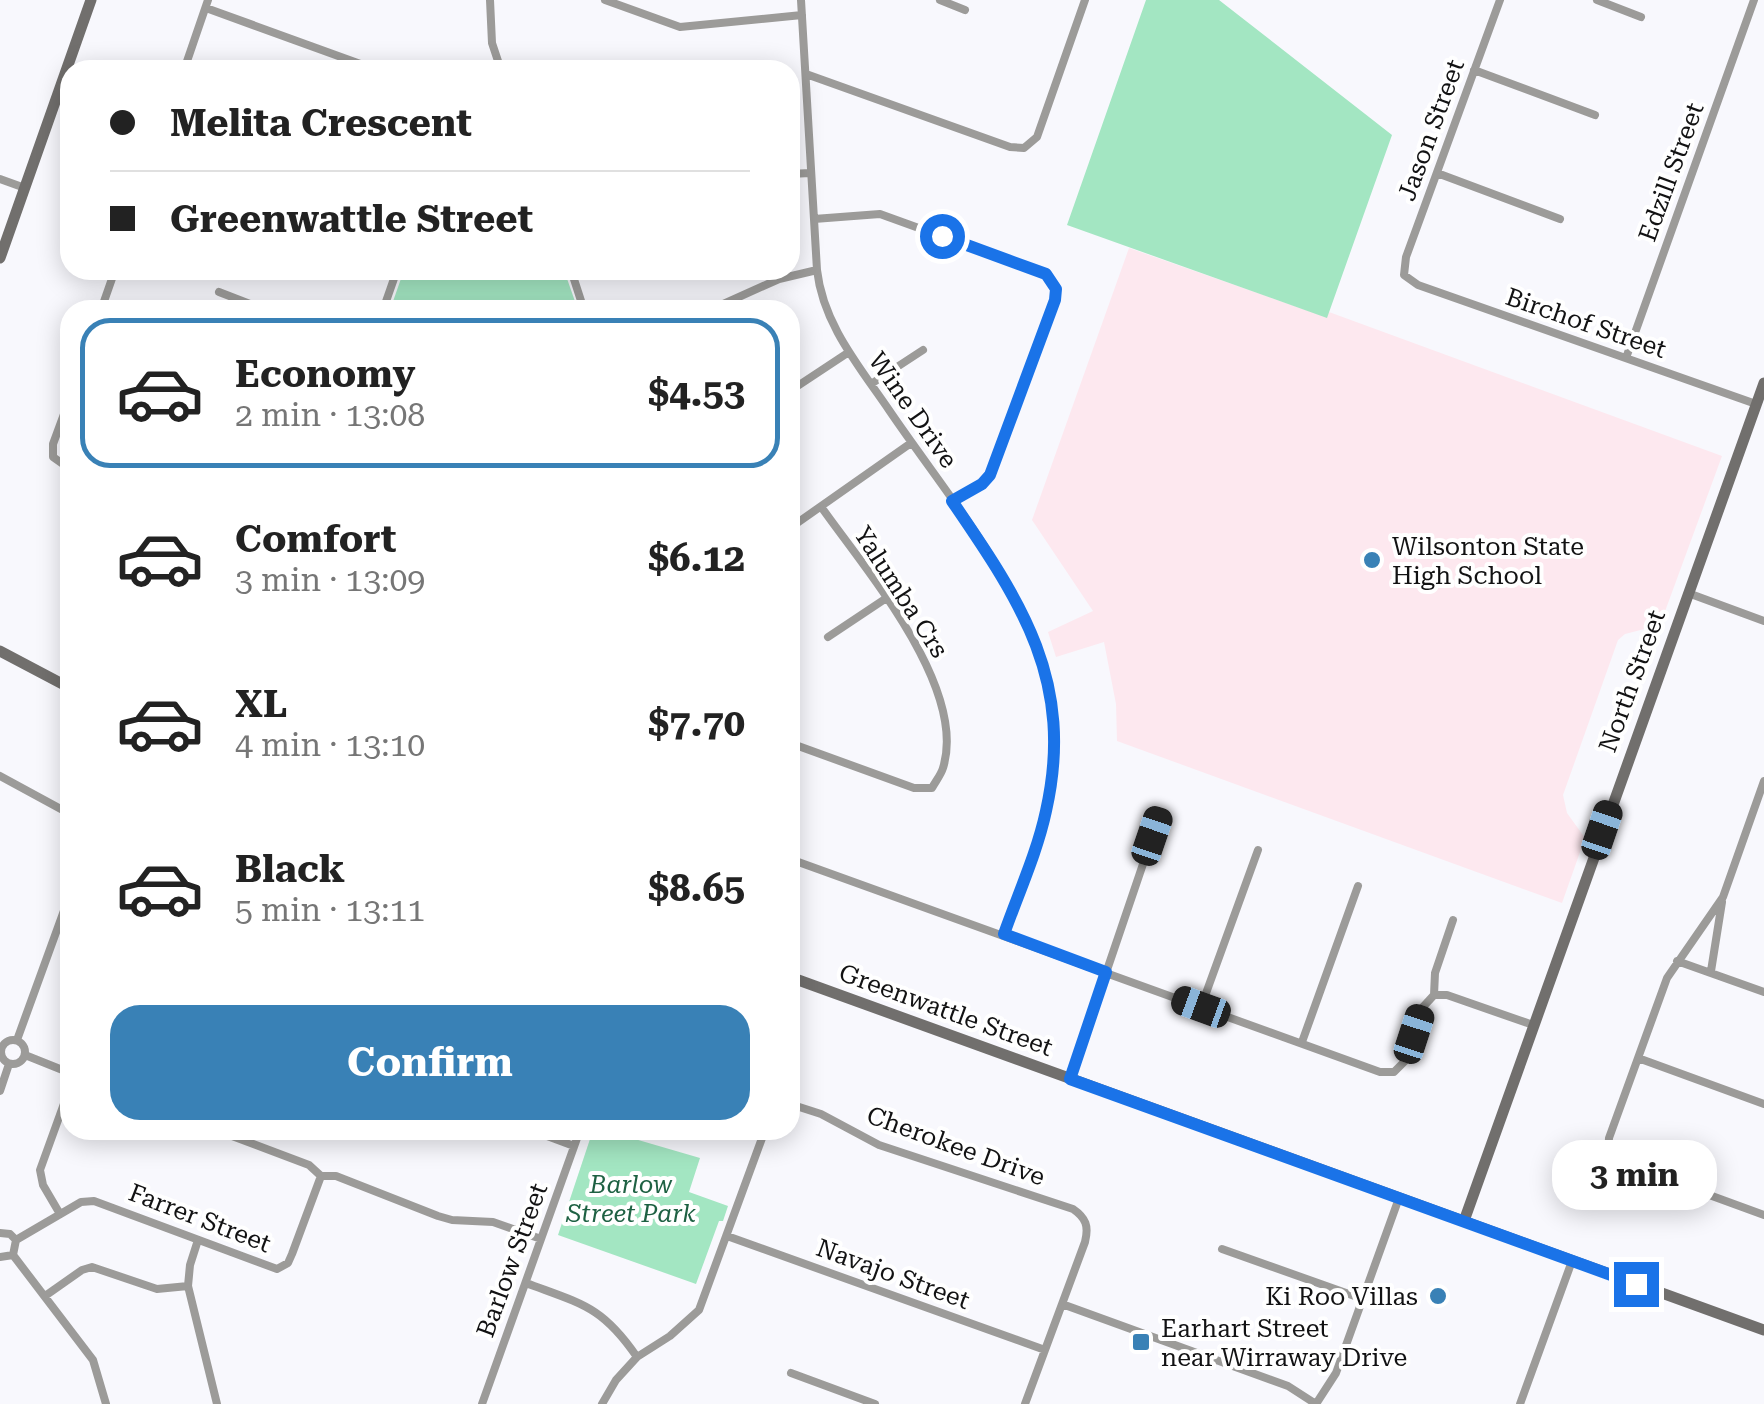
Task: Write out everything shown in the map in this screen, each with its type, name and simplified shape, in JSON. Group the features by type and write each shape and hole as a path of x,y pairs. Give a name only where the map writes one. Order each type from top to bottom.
{"street":[{"path":"70,60 91,0"},
{"path":"490,0 492,43 498,60"},
{"path":"604,0 680,27 802,15"},
{"name":"Wine Drive","path":"801,0 816,270 826,312 1026,617 1046,669 1055,743 1046,812 1004,934"},
{"path":"940,0 966,10"},
{"path":"806,74 1024,148 1037,137 1085,0"},
{"name":"Jason Street","path":"1404,275 1406,257 1500,0"},
{"path":"1597,0 1641,17"},
{"name":"Edzill Street","path":"1626,358 1754,0"},
{"path":"187,60 207,4 351,60"},
{"path":"339,60 340,56"},
{"path":"1474,70 1595,115"},
{"path":"0,258 60,88"},
{"path":"800,173 810,172"},
{"path":"1437,174 1560,219"},
{"path":"0,179 25,188"},
{"path":"814,220 880,214 1046,274 1052,282 1055,300 990,475 952,501"},
{"path":"800,274 816,270"},
{"name":"Birchof Street","path":"1404,275 1418,285 1756,404"},
{"path":"732,300 777,280"},
{"path":"219,292 240,300"},
{"path":"871,384 923,350"},
{"path":"800,385 849,352"},
{"name":"North Street","path":"1464,1220 1764,383"},
{"path":"60,427 53,457 60,462"},
{"path":"800,522 912,443"},
{"name":"Yalumba Crs","path":"800,747 914,788 932,788 943,768 945,743 938,696 919,649 822,508"},
{"path":"1687,593 1764,620"},
{"path":"828,637 886,599"},
{"path":"0,652 60,683"},
{"path":"0,776 60,809"},
{"path":"1711,972 1723,897 1764,781"},
{"path":"1070,1079 1160,814"},
{"path":"1201,1007 1258,850"},
{"path":"800,863 1380,1072 1394,1072 1406,1061 1424,1008 1434,994 1435,973 1453,920"},
{"path":"1302,1042 1358,886"},
{"path":"1723,897 1667,978 1609,1138 1608,1153 1619,1162 1764,1214"},
{"path":"17,1040 60,922"},
{"path":"1677,961 1764,992"},
{"name":"Greenwattle Street","path":"800,981 1763,1328"},
{"path":"1434,994 1534,1025"},
{"path":"10,1064 1,1055 1,1046 9,1040 24,1046 26,1055"},
{"path":"10,1064 19,1063 26,1055"},
{"path":"26,1055 60,1069"},
{"path":"1638,1058 1764,1104"},
{"path":"0,1091 10,1064"},
{"name":"Cherokee Drive","path":"800,1107 879,1145 1084,1216 1088,1229 1085,1242 1062,1304"},
{"path":"60,1115 40,1170 43,1185 60,1214"},
{"path":"243,1140 309,1165 321,1176 336,1176 452,1220 492,1222 541,1238"},
{"path":"558,1140 574,1146"},
{"name":"Barlow Street","path":"482,1404 576,1140"},
{"path":"602,1404 616,1380 637,1357 670,1336 699,1310 761,1140"},
{"name":"Farrer Street","path":"16,1240 81,1202 100,1202 269,1267 283,1267 292,1254 321,1176"},
{"path":"1025,1404 1062,1304 1288,1386 1316,1404 1336,1373 1400,1198"},
{"path":"0,1234 10,1234 16,1240 12,1255"},
{"name":"Navajo Street","path":"727,1236 1045,1350"},
{"path":"198,1240 188,1286 217,1404"},
{"path":"1222,1248 1363,1299"},
{"path":"0,1257 12,1255"},
{"path":"12,1255 93,1360 106,1404"},
{"path":"1520,1404 1572,1261"},
{"path":"45,1296 92,1267 158,1289 188,1286"},
{"path":"526,1283 602,1314 637,1357"},
{"path":"791,1373 875,1404"}],"shaded area":[{"name":"Wilsonton State High School","path":"1129,248 1326,317 1329,312 1722,456 1660,625 1625,634 1618,640 1563,795 1567,813 1585,838 1562,903 1117,741 1116,704 1104,642 1056,657 1048,632 1093,611 1032,520"}],"green space":[{"path":"1146,0 1219,0 1392,135 1327,318 1067,225"},
{"path":"400,280 568,280 574,300 394,300"},
{"name":"Barlow Street Park","path":"590,1140 638,1140 700,1158 689,1192 728,1206 696,1284 558,1235"}],"place":[{"name":"Wilsonton State High School","path":"1372,560"},
{"name":"Ki Roo Villas","path":"1438,1296"},
{"name":"Earhart Street near Wirraway Drive","path":"1141,1342"}],"route":[{"path":"942,236 1046,274 1056,289 990,475 952,501 1026,617 1046,669 1055,743 1046,812 1004,934 1106,972 1070,1079 1636,1284"}]}
